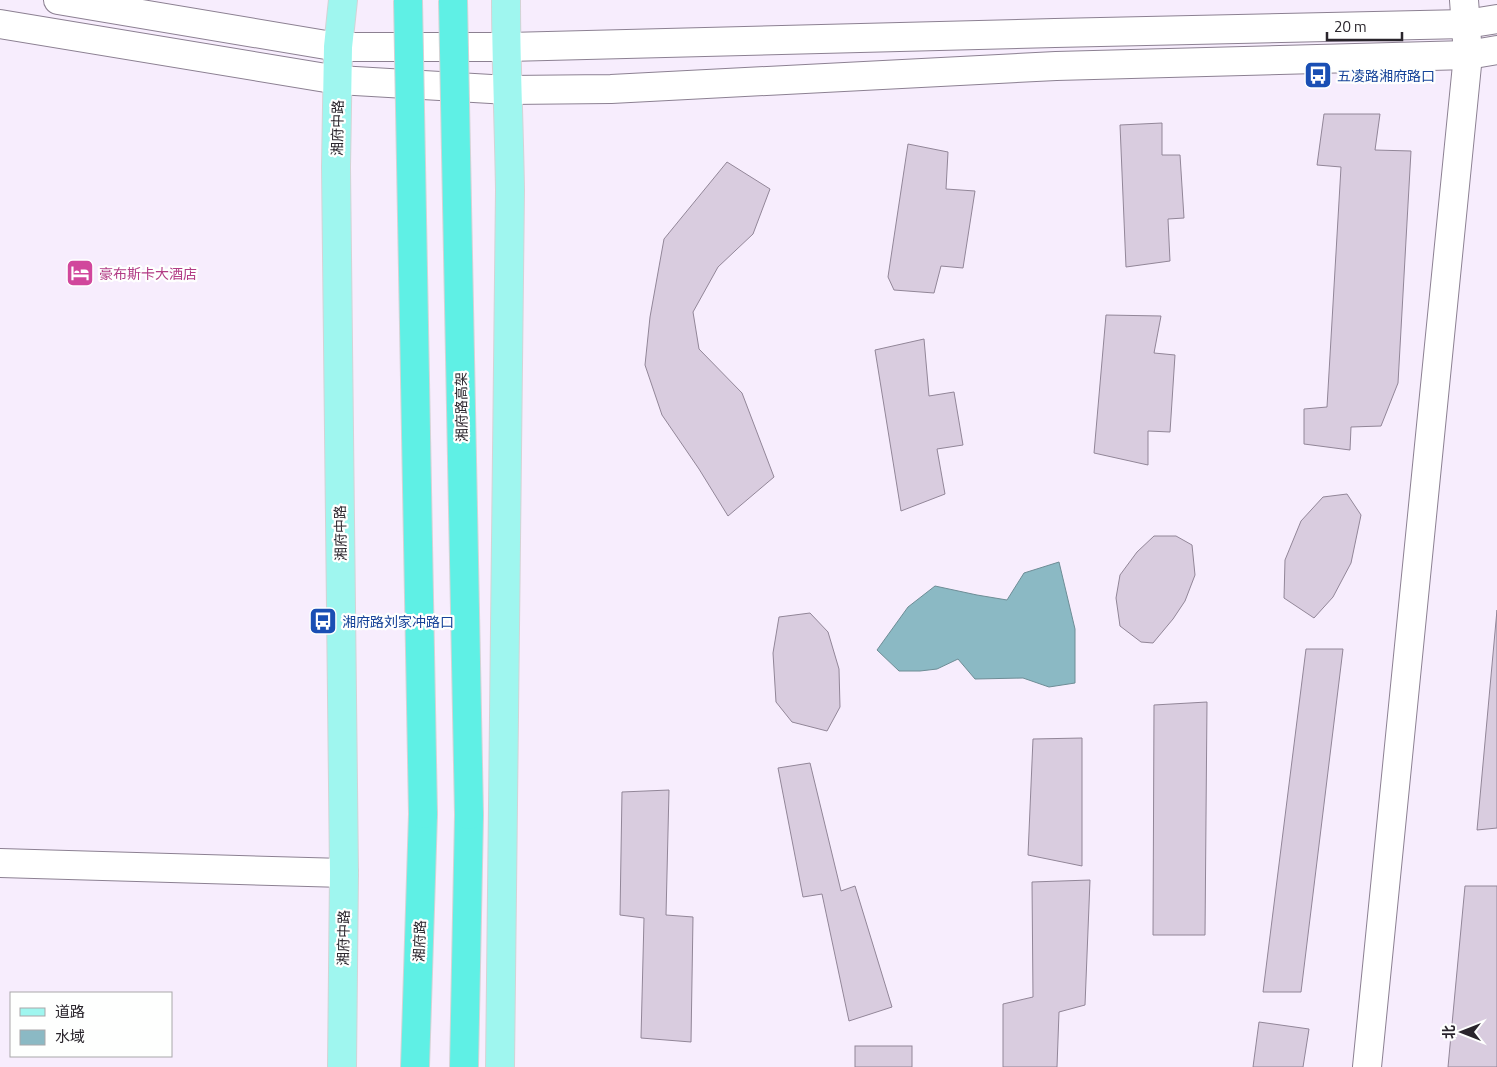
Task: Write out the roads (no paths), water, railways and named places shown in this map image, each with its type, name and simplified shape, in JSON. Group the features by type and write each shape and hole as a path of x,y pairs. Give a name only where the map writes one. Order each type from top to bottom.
{"highway":[{"name":"湘府路","path":"408,0 423,814 415,1067"},
{"name":"湘府路高架","path":"453,0 469,815 464,1067"}],"main road":[{"name":"湘府中路","path":"342,1067 344,873 336,168 338,46 343,0"},
{"path":"500,1067 510,190 506,0"}],"street":[{"path":"58,0 338,46 506,47 1054,33 1465,12 1497,19"},
{"path":"1368,1067 1468,55 1465,12"},
{"path":"0,24 338,80 508,90 611,89 1066,66 1468,55 1497,50"},
{"path":"0,864 344,873"}],"water":[{"path":"1059,562 1075,629 1075,683 1049,687 1023,678 975,679 958,659 937,669 899,671 877,650 908,607 935,586 1007,600 1024,573"}],"place":[{"name":"五凌路湘府路口","path":"1318,75"},
{"name":"豪布斯卡大酒店","path":"80,273"},
{"name":"湘府路刘家冲路口","path":"323,621"}]}
